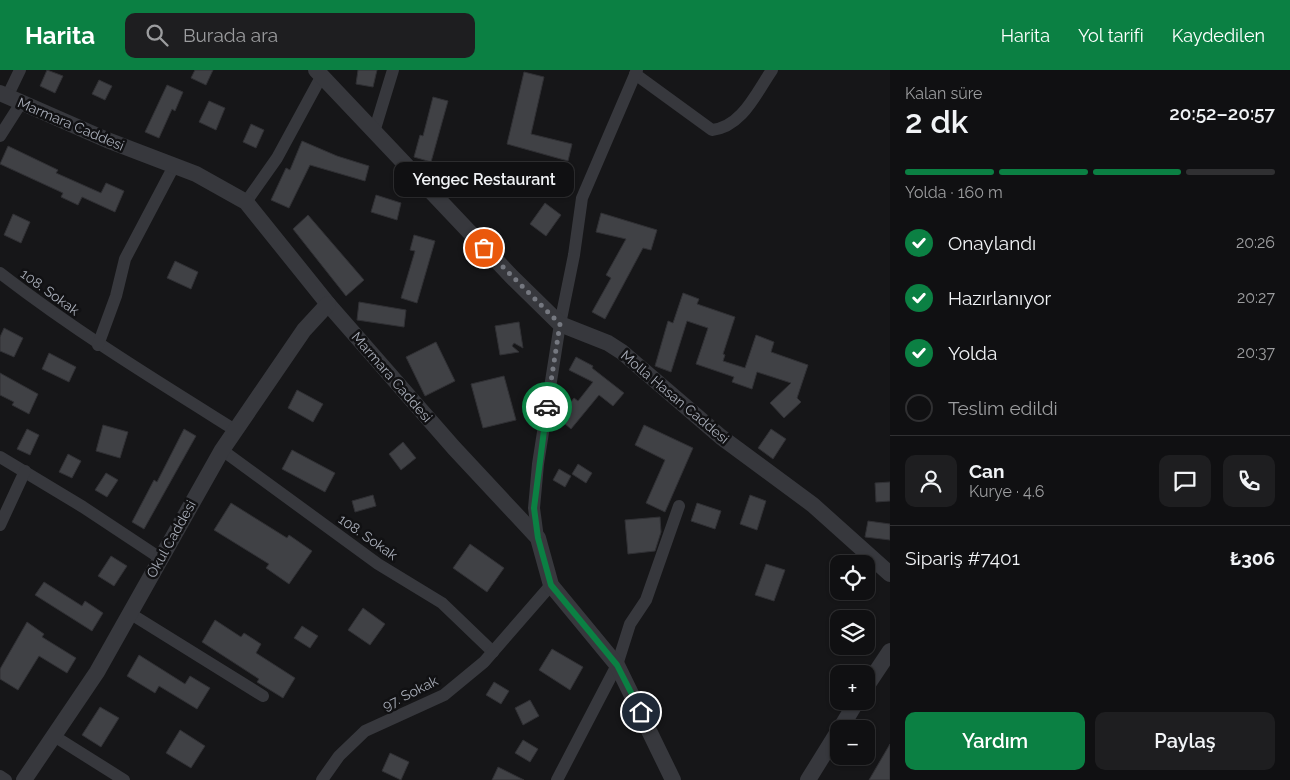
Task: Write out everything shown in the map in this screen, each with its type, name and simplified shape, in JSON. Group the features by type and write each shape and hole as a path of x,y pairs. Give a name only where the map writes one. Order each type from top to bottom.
{"street":[{"path":"0,136 9,97 20,70"},
{"path":"374,132 393,70"},
{"path":"538,538 534,508 538,464 582,198 636,72 712,130 723,129 733,124 772,70"},
{"path":"246,202 276,158 319,74"},
{"name":"Molla Hasan Caddesi","path":"319,74 560,324 608,343 622,352 721,436 813,505 890,574"},
{"name":"Marmara Caddesi","path":"9,97 174,166 229,191 246,202 328,304 454,448 538,538 551,585 617,665 673,780"},
{"path":"98,344 116,296 125,259 174,166"},
{"name":"108. Sokak","path":"0,273 47,310 235,430"},
{"name":"Okul Caddesi","path":"24,780 97,672 222,450 304,330 328,304"},
{"name":"108. Sokak","path":"222,450 378,564 442,603 493,652"},
{"path":"0,457 160,558"},
{"path":"0,525 25,472"},
{"path":"557,780 617,665 630,624 646,600 679,506"},
{"name":"97. Sokak","path":"322,780 339,756 365,731 444,695 484,662 551,585"},
{"path":"131,614 263,696"},
{"path":"875,674 890,651"},
{"path":"54,736 124,780"},
{"path":"808,780 830,745"},
{"path":"0,776 6,780"}],"building":[{"path":"47,70 63,76 55,93 40,86"},
{"path":"195,70 213,70 206,85 191,78"},
{"path":"358,70 377,70 373,87 356,84"},
{"path":"524,72 544,77 531,134 572,144 568,161 507,144"},
{"path":"99,80 112,86 105,100 92,94"},
{"path":"167,85 183,92 175,111 172,109 159,138 145,132"},
{"path":"433,97 448,101 431,162 414,157 420,135 423,136"},
{"path":"209,101 225,108 216,130 199,122"},
{"path":"251,124 264,130 256,148 243,142"},
{"path":"302,141 337,156 369,166 365,181 310,165 289,208 271,200 286,168 290,170"},
{"path":"8,146 58,170 56,173 101,193 106,183 124,191 115,212 82,197 78,205 61,197 63,193 0,164"},
{"path":"376,195 401,203 397,220 371,212"},
{"path":"545,203 561,215 546,236 530,224"},
{"path":"601,213 657,230 651,250 643,248 605,319 592,312 611,278 606,275 626,239 596,232"},
{"path":"13,214 30,222 21,243 4,235"},
{"path":"308,215 364,280 346,296 293,229"},
{"path":"414,235 435,241 417,303 401,298 415,251 410,250"},
{"path":"175,261 198,272 191,289 167,278"},
{"path":"683,293 699,299 697,304 735,317 723,354 725,355 723,361 745,368 756,335 774,342 771,352 808,365 797,398 801,402 784,418 770,403 791,383 757,372 752,389 732,382 734,377 696,364 708,328 687,321 671,372 655,366 668,321 673,323"},
{"path":"359,302 406,310 404,327 357,320"},
{"path":"519,322 523,348 514,343 512,346 519,352 500,355 495,326"},
{"path":"4,328 23,338 14,357 0,351 0,337"},
{"path":"436,342 455,381 425,396 406,357"},
{"path":"49,353 76,367 69,382 42,369"},
{"path":"576,357 593,366 592,368 624,393 613,406 599,395 571,429 558,418 574,398 578,401 593,382 569,370"},
{"path":"0,373 38,394 29,414 12,405 14,402 0,395"},
{"path":"504,376 516,420 483,428 471,384"},
{"path":"297,390 323,404 313,422 288,408"},
{"path":"103,425 128,432 120,458 96,451"},
{"path":"644,425 693,448 665,512 646,503 665,460 635,445"},
{"path":"27,429 39,435 30,455 17,449"},
{"path":"184,429 196,436 144,529 132,522 154,480 157,482"},
{"path":"771,429 786,439 773,459 758,448"},
{"path":"403,442 416,458 401,470 389,454"},
{"path":"292,450 335,473 325,492 282,469"},
{"path":"68,454 81,461 72,478 59,472"},
{"path":"578,464 592,473 586,483 572,474"},
{"path":"559,469 571,476 565,487 553,480"},
{"path":"106,473 118,480 107,497 95,490"},
{"path":"890,482 890,501 876,502 875,483"},
{"path":"373,495 376,506 355,512 352,501"},
{"path":"750,495 766,501 757,530 740,524"},
{"path":"231,503 287,538 289,535 312,551 289,584 266,568 269,564 214,530"},
{"path":"697,503 721,511 715,529 691,521"},
{"path":"660,517 661,532 655,551 628,554 625,520"},
{"path":"868,521 890,524 890,540 865,537"},
{"path":"470,544 504,568 487,592 453,568"},
{"path":"111,556 127,566 114,586 98,576"},
{"path":"766,564 785,570 774,601 755,595"},
{"path":"44,582 82,606 85,601 103,613 92,631 35,595"},
{"path":"363,608 385,624 370,645 348,630"},
{"path":"215,620 241,637 244,633 261,644 256,653 295,678 283,698 257,682 259,679 202,642"},
{"path":"27,622 44,634 42,637 76,658 67,673 39,656 18,690 0,679 0,669"},
{"path":"302,626 318,636 310,648 294,638"},
{"path":"552,649 583,667 570,690 539,670"},
{"path":"139,655 185,684 190,676 210,688 197,709 159,686 155,693 127,676"},
{"path":"494,682 509,691 501,704 486,695"},
{"path":"530,700 539,716 523,725 515,708"},
{"path":"100,707 119,718 101,747 82,735"},
{"path":"180,730 205,746 191,768 166,753"},
{"path":"523,740 538,749 530,762 515,753"},
{"path":"890,744 890,780 869,780"},
{"path":"390,753 409,762 401,780 382,771"},
{"path":"498,767 524,780 492,780"}],"way so far":[{"path":"484,248 560,324 547,407"}],"place":[{"name":"Yengec Restaurant","path":"484,248"}],"route":[{"path":"547,407 538,464 534,508 538,538 551,585 617,665 641,712"}]}
